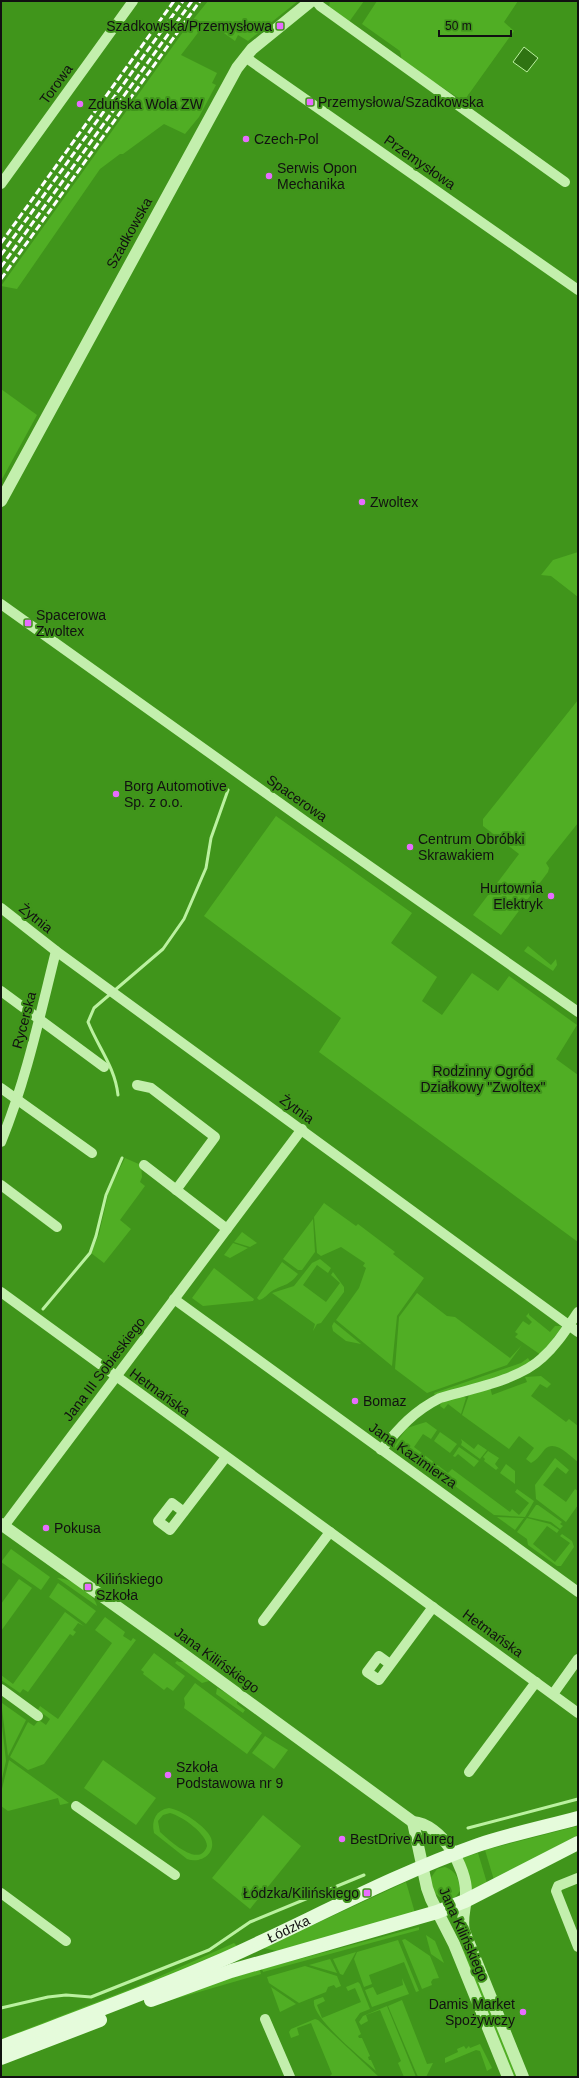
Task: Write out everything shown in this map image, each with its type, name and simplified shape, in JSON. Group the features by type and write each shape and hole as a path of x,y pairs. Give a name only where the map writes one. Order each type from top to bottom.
{"main road":[{"name":"Łódzka","path":"1,2047 148,1991 213,1964 454,1854 487,1842 578,1818"},
{"name":"Łódzka","path":"1,2058 197,1982 437,1912 466,1901 578,1843"}],"street":[{"name":"Torowa","path":"1,184 133,1"},
{"name":"Szadkowska","path":"1,501 229,82 245,57 261,41 311,1"},
{"path":"316,1 320,6 565,182"},
{"name":"Przemysłowa","path":"245,57 576,286"},
{"name":"Spacerowa","path":"1,604 578,1012"},
{"name":"Żytnia","path":"1,908 56,951 578,1332"},
{"name":"Rycerska","path":"1,1142 16,1099 39,1019 56,951"},
{"path":"1,991 104,1066"},
{"path":"137,1085 151,1088 215,1137 176,1190"},
{"path":"1,1088 92,1153"},
{"name":"Jana III Sobieskiego","path":"3,1525 302,1130"},
{"path":"144,1165 227,1229"},
{"path":"1,1185 57,1227"},
{"name":"Hetmańska","path":"1,1292 553,1694 578,1714"},
{"name":"Jana Kazimierza","path":"174,1299 578,1592"},
{"path":"381,1450 407,1419 431,1403 440,1398 507,1378 534,1364 553,1347 578,1312"},
{"path":"184,1512 226,1457"},
{"name":"Jana Kilińskiego","path":"3,1525 177,1649 413,1822 422,1823 430,1827 443,1839 454,1854 465,1884 466,1901 462,1917 464,1931 523,2077"},
{"path":"263,1621 330,1532"},
{"path":"390,1664 433,1607"},
{"path":"553,1694 578,1660"},
{"path":"468,1772 536,1682"},
{"path":"1,1689 38,1716"},
{"path":"76,1806 175,1875"},
{"name":"Jana Kilińskiego","path":"413,1822 427,1888 437,1912 454,1944 508,2077"},
{"path":"578,1878 558,1886 556,1890 575,1933 578,1948"},
{"path":"1,1894 66,1941"},
{"path":"265,2019 290,2077"}],"green space":[{"path":"208,1 298,1 248,41 238,35 235,41 207,21 181,55 217,73 212,83 216,85 199,117 185,134 164,124 100,169 17,289 1,286 183,32"},
{"path":"330,1 364,1 349,22 329,7"},
{"path":"377,1 518,1 504,22 514,31 466,98 460,99 402,61 400,51 362,24"},
{"path":"1,389 37,415 1,481"},
{"path":"578,552 578,597 551,576 541,575 553,560"},
{"path":"578,700 578,823 546,863 549,868 548,872 501,935 473,915 519,854 483,826 483,819"},
{"name":"Rodzinny Ogród Działkowy \"Zwoltex\"","path":"276,816 412,913 391,943 437,977 422,1001 442,1015 472,973 498,991 509,976 577,1025 556,1059 578,1075 578,1242 319,1052 341,1018 204,916"},
{"path":"528,946 551,965 556,959 557,965 553,971 524,951"},
{"path":"125,1158 141,1165 142,1177 140,1182 145,1186 120,1220 131,1229 104,1263 91,1253 99,1234 109,1190"},
{"path":"324,1203 356,1226 358,1224 395,1252 393,1254 424,1278 397,1316 392,1366 336,1320 359,1288 366,1268 363,1266 365,1263 341,1247 321,1256 317,1253 314,1217"},
{"path":"313,1219 315,1252 302,1270 298,1270 283,1259"},
{"path":"242,1232 257,1243 250,1247 234,1242"},
{"path":"233,1243 248,1248 230,1258 224,1255"},
{"path":"320,1259 331,1268 328,1273 317,1265 303,1285 326,1302 340,1283 331,1275 333,1272 344,1287 344,1292 321,1323 317,1324 313,1331 315,1324 272,1293 294,1286 312,1263"},
{"path":"282,1262 298,1274 289,1283 272,1291 259,1300 257,1298"},
{"path":"214,1268 254,1299 253,1301 203,1306 192,1298"},
{"path":"417,1293 447,1316 455,1317 510,1358 522,1345 507,1365 427,1393 395,1369 399,1317"},
{"path":"529,1313 529,1315 550,1332 555,1326 561,1326 541,1355 515,1337 518,1334 515,1332 523,1321 529,1325 532,1322 526,1316"},
{"path":"334,1322 361,1344 346,1341 333,1331 332,1326"},
{"path":"528,1358 531,1363 510,1374 435,1396 434,1393 521,1363"},
{"path":"541,1376 551,1384 547,1388 540,1384 531,1396 566,1422 569,1419 578,1426 578,1462 558,1447 549,1446 531,1463 526,1459 534,1448 519,1436 509,1449 462,1415 470,1392 490,1387 492,1395 527,1382 525,1377"},
{"path":"461,1395 466,1398 461,1414 448,1404 444,1409 440,1406 441,1403"},
{"path":"426,1422 437,1430 431,1439 423,1434 414,1447 448,1473 452,1469 510,1512 512,1509 519,1515 529,1503 515,1492 517,1489 534,1501 525,1517 494,1515 447,1480 442,1481 393,1447 407,1428"},
{"path":"440,1432 457,1444 450,1453 434,1441"},
{"path":"461,1439 474,1449 478,1444 487,1450 480,1459 461,1445"},
{"path":"459,1447 479,1461 474,1467 458,1454 455,1457 453,1456"},
{"path":"488,1451 499,1458 495,1464 500,1470 498,1468 496,1470 484,1461 485,1459 483,1457"},
{"path":"555,1458 569,1470 566,1474 557,1467 543,1485 566,1502 575,1489 578,1491 578,1505 566,1522 536,1499 535,1485"},
{"path":"506,1464 515,1471 515,1484 500,1473"},
{"path":"536,1505 562,1522 560,1524 563,1526 560,1529 551,1522 528,1517"},
{"path":"497,1517 524,1518 515,1530"},
{"path":"527,1518 550,1524 559,1530 557,1533 547,1526 533,1544 555,1562 570,1543 560,1536 562,1534 572,1541 574,1547 561,1566 557,1566 528,1545 527,1539 517,1532"},
{"path":"11,1549 50,1577 41,1590 1,1562"},
{"path":"57,1578 75,1583 87,1591 97,1606"},
{"path":"19,1579 32,1588 1,1631 1,1604"},
{"path":"58,1583 96,1611 86,1624 49,1597"},
{"path":"65,1612 84,1626 78,1623 73,1630 76,1632 73,1636 70,1634 28,1692 23,1689 20,1693 1,1680 1,1675 13,1684"},
{"path":"105,1617 125,1632 123,1636 131,1641 133,1638 136,1640 44,1764 28,1770 10,1757 28,1722 34,1726 39,1720 46,1725 50,1719 38,1710 40,1706 58,1719 112,1643 95,1630"},
{"path":"154,1653 185,1676 173,1691 167,1687 164,1690 143,1674 144,1672 141,1670"},
{"path":"177,1661 185,1662 209,1681 202,1683 175,1663"},
{"path":"195,1683 262,1733 247,1754 184,1708 184,1698"},
{"path":"217,1688 237,1699 237,1704 245,1710 243,1713 216,1694"},
{"path":"2,1703 26,1720 8,1756 2,1709"},
{"path":"1,1717 6,1761 1,1783"},
{"path":"265,1736 288,1750 274,1769 252,1753"},
{"path":"9,1760 69,1803 60,1805 58,1798 8,1811 1,1806 1,1793"},
{"path":"103,1760 156,1798 136,1825 84,1788"},
{"path":"169,1808 180,1812 193,1819 204,1829 211,1838 212,1844 212,1849 206,1856 197,1860 187,1859 154,1833 154,1820 158,1813","holes":["170,1813 193,1826 203,1836 207,1846 203,1852 198,1855 185,1851 160,1832 158,1821 163,1815"]},
{"path":"263,1815 301,1846 250,1909 212,1878"},
{"path":"578,1826 578,1835 494,1880 485,1850"},
{"path":"478,1853 487,1883 472,1890 462,1858"},
{"path":"445,1867 457,1876 460,1891 454,1899 445,1901 433,1892 430,1879 437,1869"},
{"path":"406,1882 415,1913 277,1951 263,1948"},
{"path":"419,1927 419,1930 263,1972 262,1969"},
{"path":"426,1935 435,1941 444,1963 431,1954"},
{"path":"405,1939 430,1956 439,1978 433,1979 431,1982 432,1985 422,1989 402,1940"},
{"path":"398,1940 419,1991 416,1992 404,1962 369,1975 372,1984 364,1987 354,1959 357,1952"},
{"path":"234,1943 237,1946 146,1989 1,2044 1,2039 138,1986"},
{"path":"464,1945 517,2077 513,2077 460,1946"},
{"path":"356,1952 343,1975 340,1974 333,1959"},
{"path":"330,1959 337,1973 309,1965"},
{"path":"305,1966 337,1976 341,1986 336,1988 334,1985 328,1987 326,1992 299,2003 269,1983 267,1977"},
{"path":"260,1970 261,1974 147,2007 147,2003 170,1994"},
{"path":"402,1978 409,1994 372,2007 365,1990 373,1987 377,1995 403,1985"},
{"path":"358,1982 370,2009 360,2013 355,2020 361,2034 358,2036 359,2038 362,2038 370,2056 368,2057 369,2060 371,2060 376,2071 328,2027 320,2017 315,2007 314,2000 323,1997 325,2001 317,2005 322,2018 361,2002 355,1988 348,1991 346,1987"},
{"path":"271,1987 296,2004 280,2012"},
{"path":"402,2000 427,2064 433,2063 426,2077 418,2077 388,2006"},
{"path":"387,2006 416,2077 404,2077 398,2063 401,2061 380,2010 366,2015 368,2021 361,2025 359,2022 363,2016"},
{"path":"315,2019 318,2020 379,2077 329,2077 332,2074 311,2023 297,2028 299,2035 291,2038 289,2032 291,2029"},
{"path":"480,2044 492,2068 487,2071 480,2051 476,2050 445,2063 445,2058 458,2052 457,2049 464,2046 466,2049 469,2046 470,2048"}],"shaded area":[{"path":"524,47 538,58 527,72 513,62"}],"waterway":[{"path":"118,1095 110,1066 88,1022 94,1008 163,949 184,919 206,868 211,838 228,790"},
{"path":"43,1309 90,1253 96,1236 106,1195 122,1158"},
{"path":"468,1828 578,1799"},
{"path":"1,2008 48,1997 66,1995 91,1997 209,1950 250,1922 364,1875"}],"railway":[{"path":"1,243 174,1"},
{"path":"1,255 183,1"},
{"path":"1,267 192,1"},
{"path":"1,279 200,1"}],"place":[{"name":"Szadkowska/Przemysłowa","path":"280,26"},
{"name":"Przemysłowa/Szadkowska","path":"310,102"},
{"name":"Zduńska Wola ZW","path":"80,104"},
{"name":"Czech-Pol","path":"246,139"},
{"name":"Serwis Opon Mechanika","path":"269,176"},
{"name":"Zwoltex","path":"362,502"},
{"name":"Spacerowa Zwoltex","path":"28,623"},
{"name":"Borg Automotive Sp. z o.o.","path":"116,794"},
{"name":"Centrum Obróbki Skrawakiem","path":"410,847"},
{"name":"Hurtownia Elektryk","path":"551,896"},
{"name":"Bomaz","path":"355,1401"},
{"name":"Pokusa","path":"46,1528"},
{"name":"Kilińskiego Szkoła","path":"88,1587"},
{"name":"Szkoła Podstawowa nr 9","path":"168,1775"},
{"name":"BestDrive Alureg","path":"342,1839"},
{"name":"Łódzka/Kilińskiego","path":"367,1893"},
{"name":"Damis Market Spożywczy","path":"523,2012"}]}
